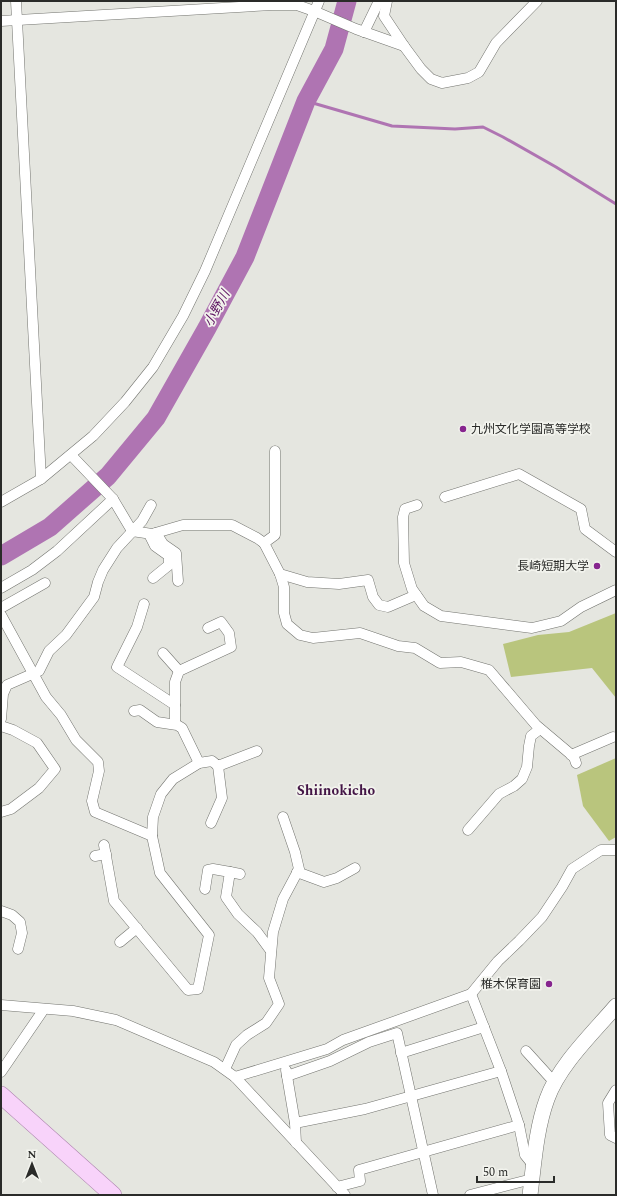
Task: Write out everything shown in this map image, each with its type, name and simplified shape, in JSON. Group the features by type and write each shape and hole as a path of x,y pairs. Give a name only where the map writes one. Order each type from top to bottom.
{"main road":[{"path":"1,1095 113,1195"}],"street":[{"path":"16,1 41,480"},
{"path":"1,502 41,480 73,458 125,402 152,367 183,316 208,264 287,79 317,13 319,1"},
{"path":"360,31 379,1"},
{"path":"387,1 384,16 404,46 421,70 431,79 442,83 468,78 479,72 496,43 538,1"},
{"path":"1,21 272,3 297,5 360,31 404,46"},
{"path":"264,543 275,535 275,451"},
{"path":"73,458 111,497 132,531"},
{"path":"445,497 519,474 581,509 585,529 616,552"},
{"path":"1,588 32,570 57,551 111,497"},
{"path":"1,719 4,694 7,685 39,671 49,651 66,635 94,597 103,570 117,548 142,521 151,505"},
{"path":"417,505 405,509 404,563 412,589 416,595 424,606 442,616 532,628 561,621 581,608 616,590"},
{"path":"132,531 152,533 183,526 232,525 264,543 280,574 284,587 284,613 287,624 300,635 313,638 360,633 398,646 415,648 440,662 461,662 489,670 536,725 574,759 612,737"},
{"path":"152,533 155,546 169,556 169,565 153,578"},
{"path":"152,533 176,553 178,581"},
{"path":"280,574 307,582 339,584 368,580 373,597 379,605 388,607 416,595"},
{"path":"1,608 45,583"},
{"path":"144,604 137,627 117,667 175,705"},
{"path":"1,615 46,697 61,715 76,740 98,762 99,771 92,801 95,812 152,836"},
{"path":"175,724 175,682 179,671 231,647 229,633 221,622 208,628"},
{"path":"163,653 179,671"},
{"path":"134,711 140,710 157,722 175,724 182,728 199,763"},
{"path":"1,726 13,730 37,743 55,769 39,788 11,808 1,812"},
{"path":"468,830 499,794 514,786 522,779 528,767 531,736 540,729"},
{"path":"218,766 257,751"},
{"path":"95,856 105,850 114,901 188,990 198,989 209,935 160,873 152,836 153,817 161,794 173,779 199,763 212,761 218,766 222,798 211,823"},
{"path":"225,1069 236,1045 247,1035 266,1023 279,1004 269,978 272,932 283,899 299,869 283,816"},
{"path":"235,1077 327,1049 343,1040 471,994 498,961 542,917 572,869 601,850 616,850"},
{"path":"297,872 324,882 337,878 355,868"},
{"path":"205,889 208,870 213,869 235,873 226,897 238,914 257,932 271,951"},
{"path":"1,911 12,915 20,922 22,933 18,949"},
{"path":"120,942 137,928"},
{"path":"471,994 501,1071 519,1125 525,1155 533,1172"},
{"path":"1,1005 73,1011 116,1020 214,1062 235,1077 345,1195"},
{"path":"530,1195 541,1120 547,1098 554,1083 569,1060 616,1006"},
{"path":"1,1072 44,1009"},
{"path":"401,1053 484,1027"},
{"path":"287,1076 330,1061 369,1042 397,1033 433,1195"},
{"path":"526,1052 554,1083"},
{"path":"283,1062 287,1076 295,1123 296,1143"},
{"path":"295,1123 365,1109 501,1071"},
{"path":"615,1093 608,1103 610,1135 616,1138"},
{"path":"337,1187 360,1181 359,1170 519,1125"},
{"path":"470,1195 533,1172"}],"green space":[{"path":"616,613 616,698 592,668 511,677 503,644 538,635 569,632"},
{"path":"616,758 616,837 609,841 583,806 577,775"}],"waterway":[{"name":"小野川","path":"1,556 50,527 108,476 156,418 245,257 306,101 334,49 347,1"},
{"path":"306,101 392,126 455,129 483,127 556,167 616,204"}],"place":[{"name":"九州文化学園高等学校","path":"463,429"},
{"name":"長崎短期大学","path":"597,566"},
{"name":"椎木保育園","path":"549,984"}],"district":[{"name":"Shiinokicho","path":"336,790"}]}
